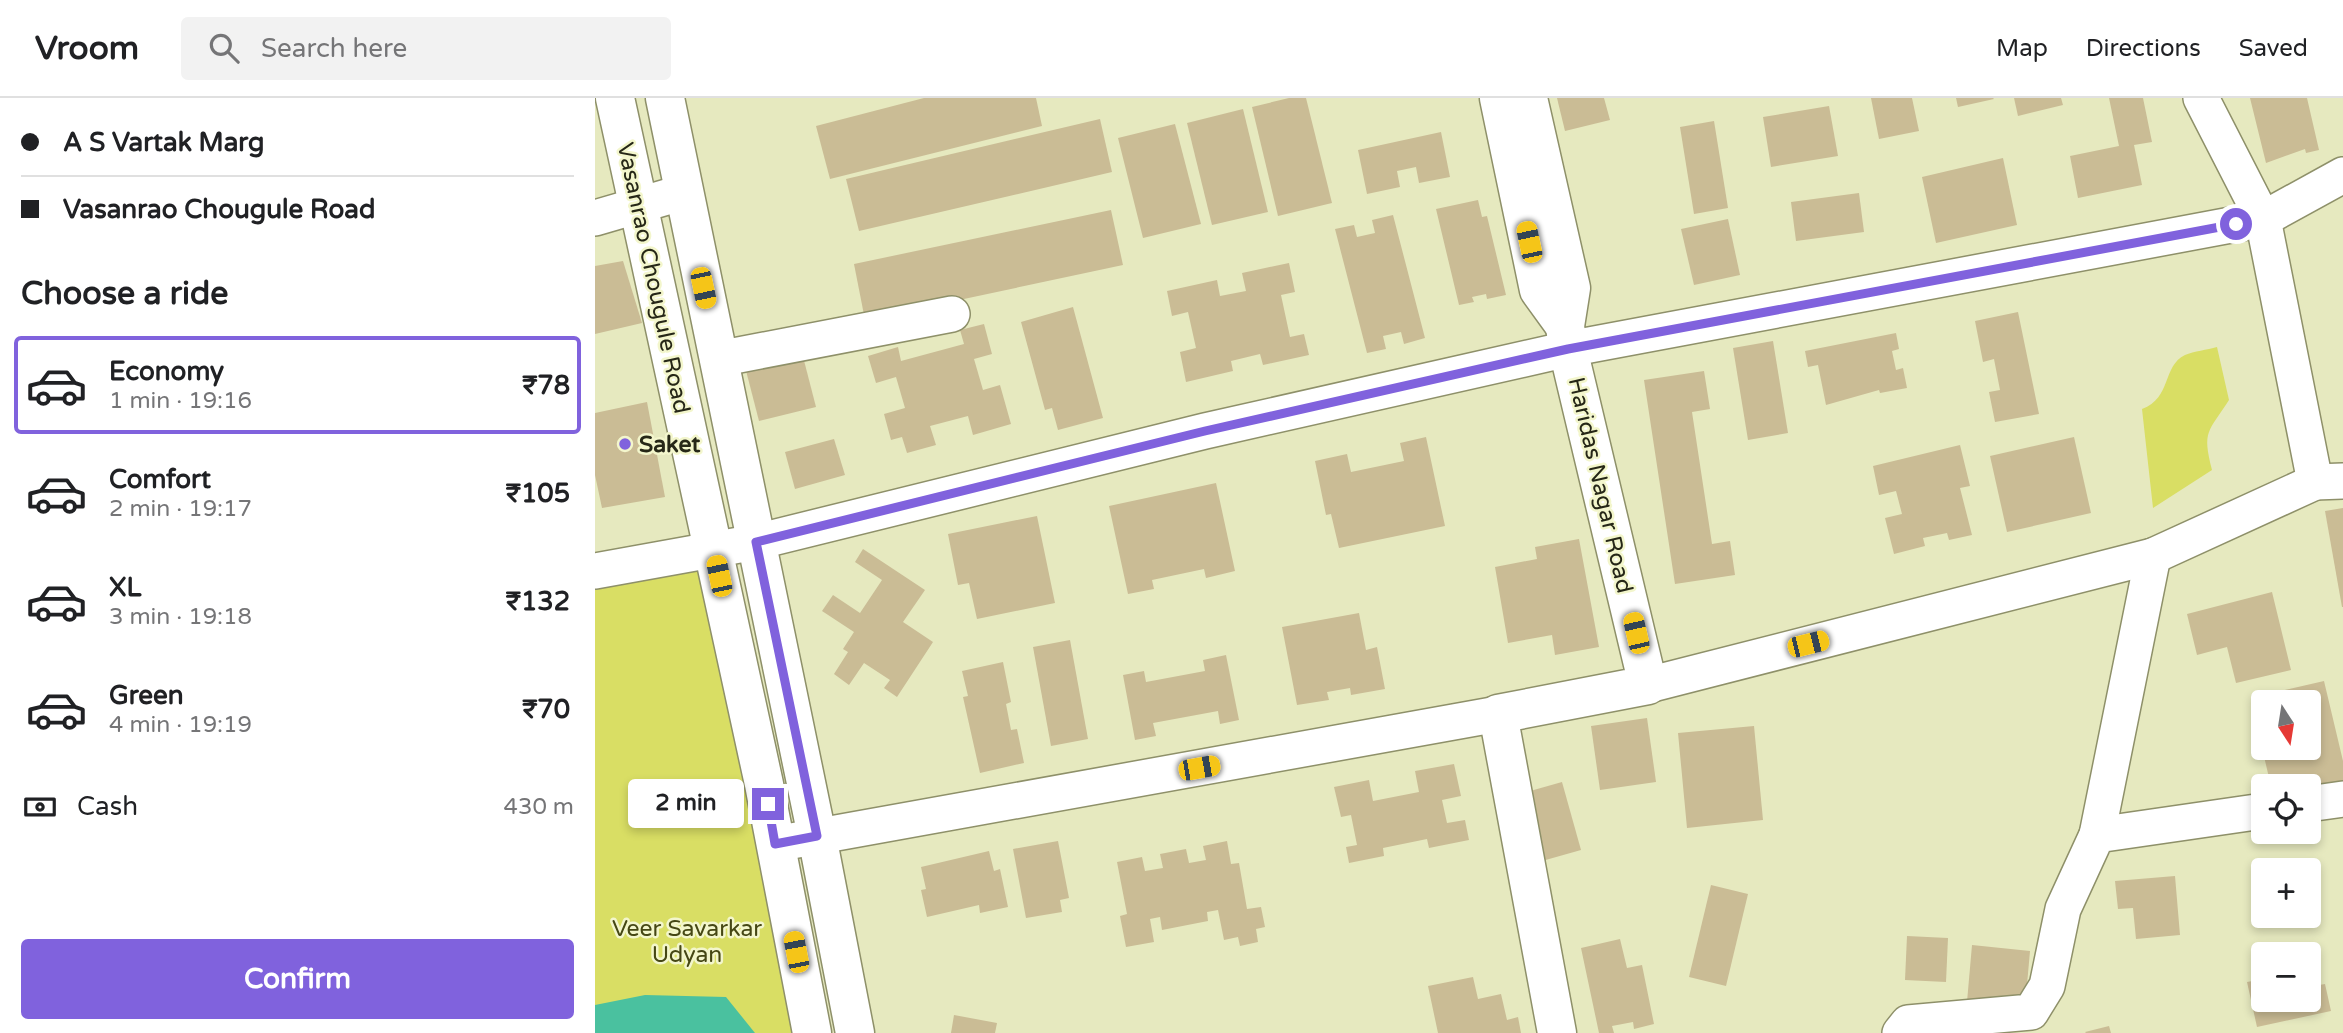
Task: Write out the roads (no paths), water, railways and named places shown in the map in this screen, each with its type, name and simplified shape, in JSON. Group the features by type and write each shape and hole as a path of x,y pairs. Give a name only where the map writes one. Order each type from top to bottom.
{"street":[{"name":"Vasanrao Chougule Road","path":"615,98 775,844 812,1033"},
{"name":"Vasanrao Chougule Road","path":"664,98 817,836 855,1033"},
{"name":"Haridas Nagar Road","path":"1499,98 1539,290 1566,337 1648,685"},
{"name":"Haridas Nagar Road","path":"1528,98 1571,288 1566,337"},
{"path":"775,844 1648,685 2153,556 2329,481 2263,219 2201,98"},
{"path":"595,571 756,542 1205,431 1566,337 2263,219 2343,175"},
{"path":"595,218 684,192"},
{"path":"718,359 952,314"},
{"path":"1900,1033 1908,1023 2031,1012 2047,986 2063,909 2097,835 2153,556"},
{"path":"1498,714 1557,1033"},
{"path":"2321,802 2343,799"},
{"path":"2097,835 2251,813"}],"place":[{"name":"Saket","path":"625,444"}],"park label":[{"name":"Veer Savarkar Udyan","path":"687,941"}]}
